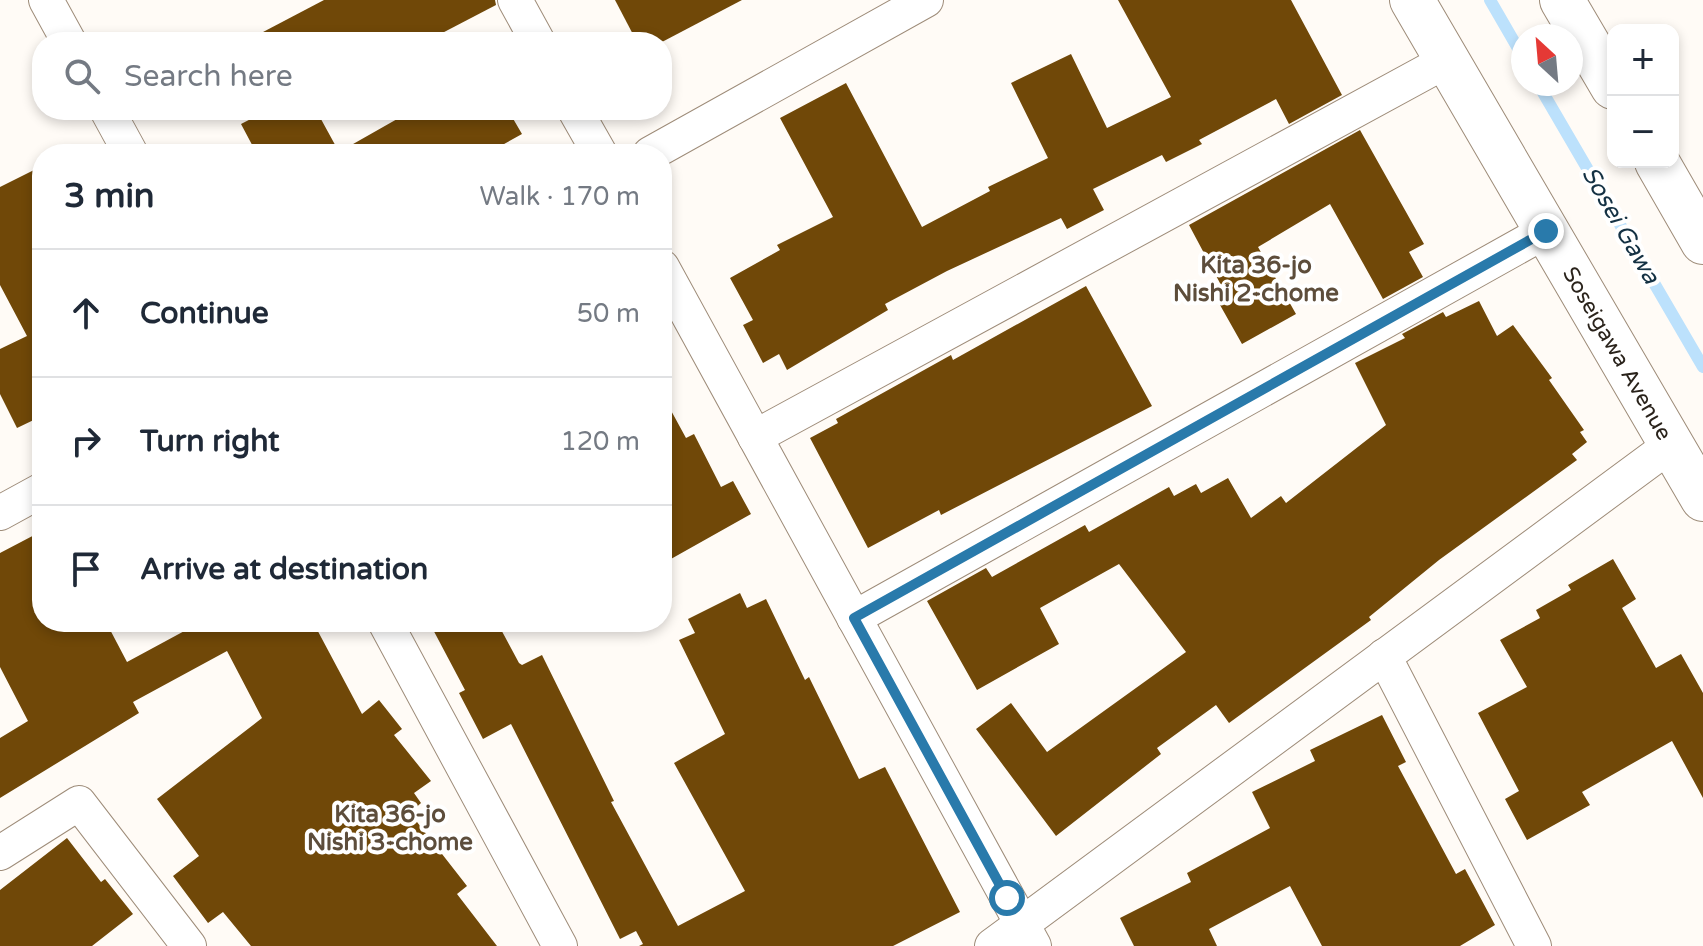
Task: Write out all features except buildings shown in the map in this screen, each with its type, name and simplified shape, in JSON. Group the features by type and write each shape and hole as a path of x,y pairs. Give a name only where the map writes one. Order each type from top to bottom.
{"highway":[{"name":"Soseigawa Avenue","path":"1412,0 1703,499"},
{"path":"1562,0 1607,77"},
{"path":"1660,168 1703,242"}],"street":[{"path":"46,0 64,32"},
{"path":"515,0 533,32"},
{"path":"668,144 926,0"},
{"path":"755,437 1446,61"},
{"path":"112,120 126,144"},
{"path":"581,120 594,144"},
{"path":"854,618 1546,231"},
{"path":"672,285 1028,935"},
{"path":"992,946 1028,935 1384,656 1672,444"},
{"path":"0,513 32,495"},
{"path":"390,632 560,946"},
{"path":"1384,656 1534,946"},
{"path":"0,853 79,803 189,946"}],"waterway":[{"name":"Sosei Gawa","path":"1490,0 1511,36"},
{"name":"Sosei Gawa","path":"1545,96 1703,367"}],"district":[{"name":"Kita 36-jo Nishi 2-chome","path":"1256,279"},
{"name":"Kita 36-jo Nishi 3-chome","path":"390,828"}],"route":[{"path":"1007,898 854,618 1546,231"}]}
